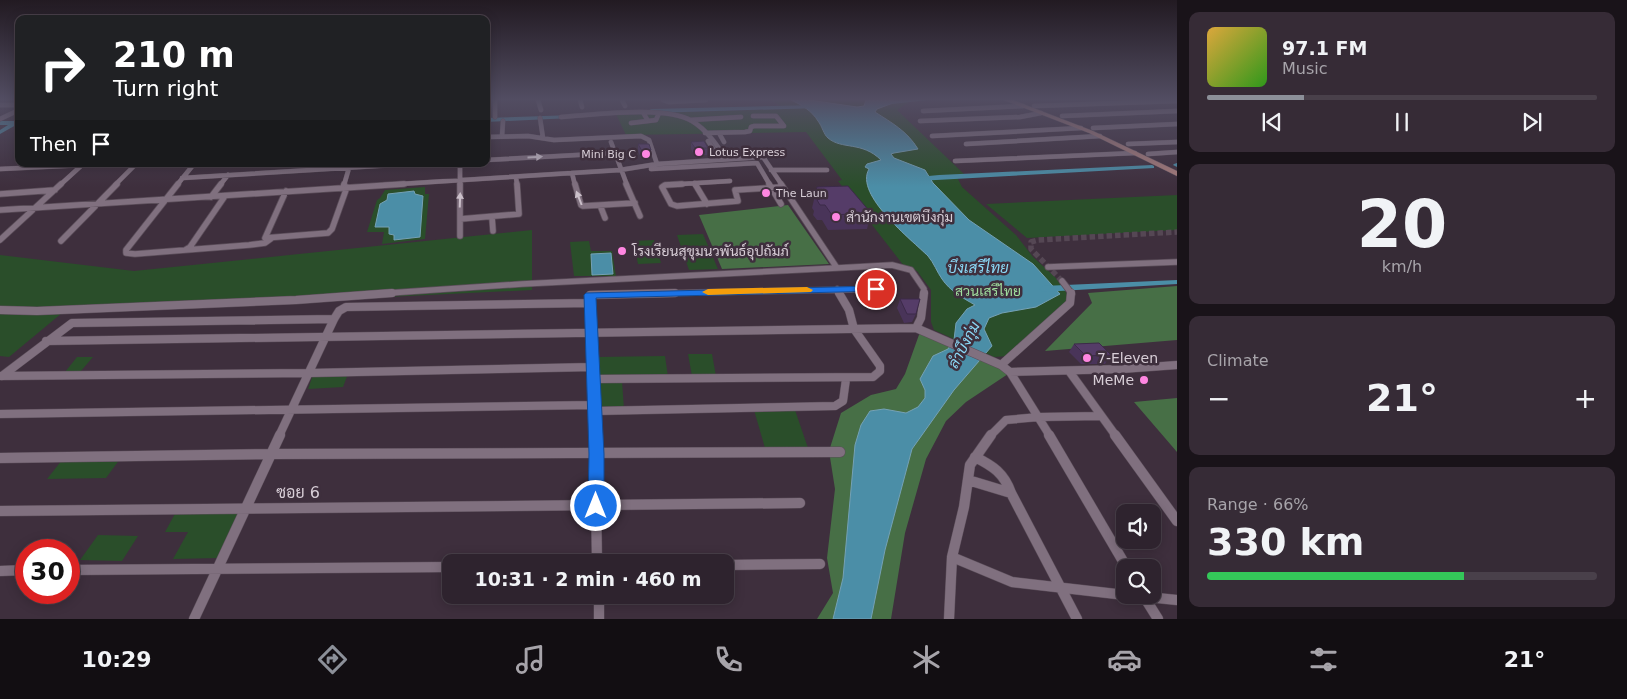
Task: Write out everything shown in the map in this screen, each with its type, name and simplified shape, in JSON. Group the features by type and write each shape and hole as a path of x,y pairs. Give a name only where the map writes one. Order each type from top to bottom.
{"main road":[{"path":"1084,129 1177,174"},
{"path":"1095,129 1177,168"}],"street":[{"path":"502,129 502,136"},
{"path":"542,129 543,138"},
{"path":"700,129 706,134 705,137 714,145 723,159"},
{"path":"706,134 748,132 751,131 750,129"},
{"path":"932,136 1065,129"},
{"path":"719,133 724,142"},
{"path":"490,137 528,136 543,138 641,136 649,140 656,162"},
{"path":"966,144 1100,136"},
{"path":"610,142 618,169 640,216"},
{"path":"1128,144 1177,142"},
{"path":"1148,154 1177,152"},
{"path":"490,160 614,153"},
{"path":"955,161 1135,153"},
{"path":"651,169 723,159 763,156 782,188 837,268"},
{"path":"0,210 572,173 618,169 656,162 697,159 723,159 758,164 781,204"},
{"path":"0,169 41,167"},
{"path":"0,240 80,167"},
{"path":"61,241 133,167"},
{"path":"191,167 126,250 126,253 135,254 265,243 272,238"},
{"path":"182,178 364,167"},
{"path":"460,167 460,236"},
{"path":"286,191 264,236 272,238 328,233 332,229 345,188 349,168"},
{"path":"771,170 827,170"},
{"path":"572,173 580,205 635,203"},
{"path":"211,197 228,175"},
{"path":"460,219 516,215 520,212 516,177"},
{"path":"729,179 739,201 674,206 662,187 694,183 729,179"},
{"path":"694,183 706,204"},
{"path":"735,190 782,188"},
{"path":"0,194 55,190"},
{"path":"185,250 190,247 224,196"},
{"path":"600,205 605,218"},
{"path":"492,217 493,231"},
{"path":"1048,267 1177,262"},
{"path":"0,310 37,311 296,300 522,284 899,265 911,270 924,289 921,318 916,328"},
{"path":"1001,365 1070,302 1072,295 1062,281"},
{"path":"594,379 846,379 873,377 880,371 880,366 854,328 849,310 837,289"},
{"path":"598,554 595,408 590,295 876,289"},
{"path":"194,619 339,311 346,307 590,303"},
{"path":"1,377 64,328 78,322 334,319"},
{"path":"46,341 916,328 1001,365 1010,372 1039,417 1122,559"},
{"path":"1010,372 1070,371 1177,365"},
{"path":"1,377 310,373 593,366"},
{"path":"1070,371 1100,416 1177,521"},
{"path":"0,414 293,408 826,407 835,406 842,401 846,379"},
{"path":"949,619 952,557 970,465 975,457 1000,424 1006,420 1039,417 1100,416"},
{"path":"0,458 271,454 840,452"},
{"path":"975,457 1004,475 1011,493 1077,619"},
{"path":"968,480 1011,493"},
{"name":"ซอย 6","path":"0,511 800,503"},
{"path":"952,557 1012,582 1116,594"},
{"path":"734,565 820,564"},
{"path":"80,570 220,567 442,567"},
{"path":"0,571 15,570"},
{"path":"1161,598 1177,600"},
{"path":"598,604 599,619"},
{"path":"1148,604 1158,619"}],"green space":[{"name":"สวนเสรีไทย","path":"623,129 917,129 964,174 958,179 962,187 1016,235 1033,257 1055,277 1071,299 1008,356 994,357 934,330 931,322 931,290 917,271 904,266 838,181 842,180 806,132 626,135"},
{"path":"425,187 425,194 429,194 425,239 382,244 384,232 367,232 377,200 385,190"},
{"path":"1177,195 1177,230 1027,238 986,204"},
{"path":"788,205 829,264 722,269 699,215"},
{"path":"532,230 532,290 62,313 9,357 0,356 0,255 134,271"},
{"path":"703,234 718,269 689,270 677,235"},
{"path":"654,240 661,263 638,264 633,241"},
{"path":"589,241 591,251 612,251 616,276 574,276 570,242"},
{"path":"1177,286 1177,340 1045,351 1092,303 1088,293"},
{"path":"920,332 999,366 1008,374 966,402 946,421 926,459 905,533 891,619 817,619 833,593 827,558 835,489 829,451 841,413 871,395 896,389 905,374"},
{"path":"688,354 712,354 716,376 692,376"},
{"path":"665,356 668,377 598,378 597,357"},
{"path":"77,357 93,357 81,371 65,372"},
{"path":"348,374 343,387 308,389 313,375"},
{"path":"595,381 622,381 624,409 596,409"},
{"path":"1177,398 1177,452 1134,402"},
{"path":"754,410 795,410 808,448 765,448"},
{"path":"120,459 106,478 47,479 62,460"},
{"path":"241,509 218,558 173,559 188,532 165,532 177,510"},
{"path":"98,535 138,536 122,561 80,560"}],"water":[{"path":"822,129 900,129 918,149 891,154 894,158 925,170 933,183 969,220 1033,264 1060,294 1036,307 1002,313 989,318 984,329 992,346 954,390 912,449 885,550 871,619 833,619 843,578 855,445 861,425 870,411 884,409 906,413 918,407 925,398 925,390 920,379 933,356 948,349 954,340 956,323 967,309 975,305 949,287 928,256 898,228 877,204 867,180 869,169 865,167 867,164 881,160 867,150 834,142 825,135"},
{"path":"414,191 415,194 423,196 420,237 394,240 394,235 389,234 389,227 375,227 380,204 387,200 388,194"},
{"path":"611,253 613,274 592,275 591,254"}],"building":[{"path":"704,141 708,148 695,148 691,142"},
{"path":"638,144 649,144 651,150 642,151"},
{"path":"848,186 871,213 832,215 825,205 820,205 817,200 820,199 815,193 817,187"},
{"path":"900,299 920,299 916,314 907,314"},
{"path":"1099,343 1111,355 1086,356 1074,344"}],"waterway":[{"path":"0,132 5,129"},
{"path":"918,179 1152,167"},
{"path":"1043,289 1177,282"}],"tunnel":[{"path":"1062,281 1031,249 1031,242 1038,240 1177,232"}],"slow traffic":[{"path":"708,292 807,290"}],"place":[{"name":"Lotus Express","path":"699,152"},
{"name":"Mini Big C","path":"646,154"},
{"name":"The Laun","path":"766,193"},
{"name":"สำนักงานเขตบึงกุ่ม","path":"836,217"},
{"name":"โรงเรียนสุขุมนวพันธ์อุปถัมภ์","path":"622,251"},
{"name":"7-Eleven","path":"1087,358"},
{"name":"MeMe","path":"1144,380"}],"route":[{"path":"596,506 596,454 589,298 591,294 876,289"}],"water label":[{"name":"บึงเสรีไทย","path":"978,268"},
{"name":"ลำบึงกุ่ม","path":"964,345"}]}
